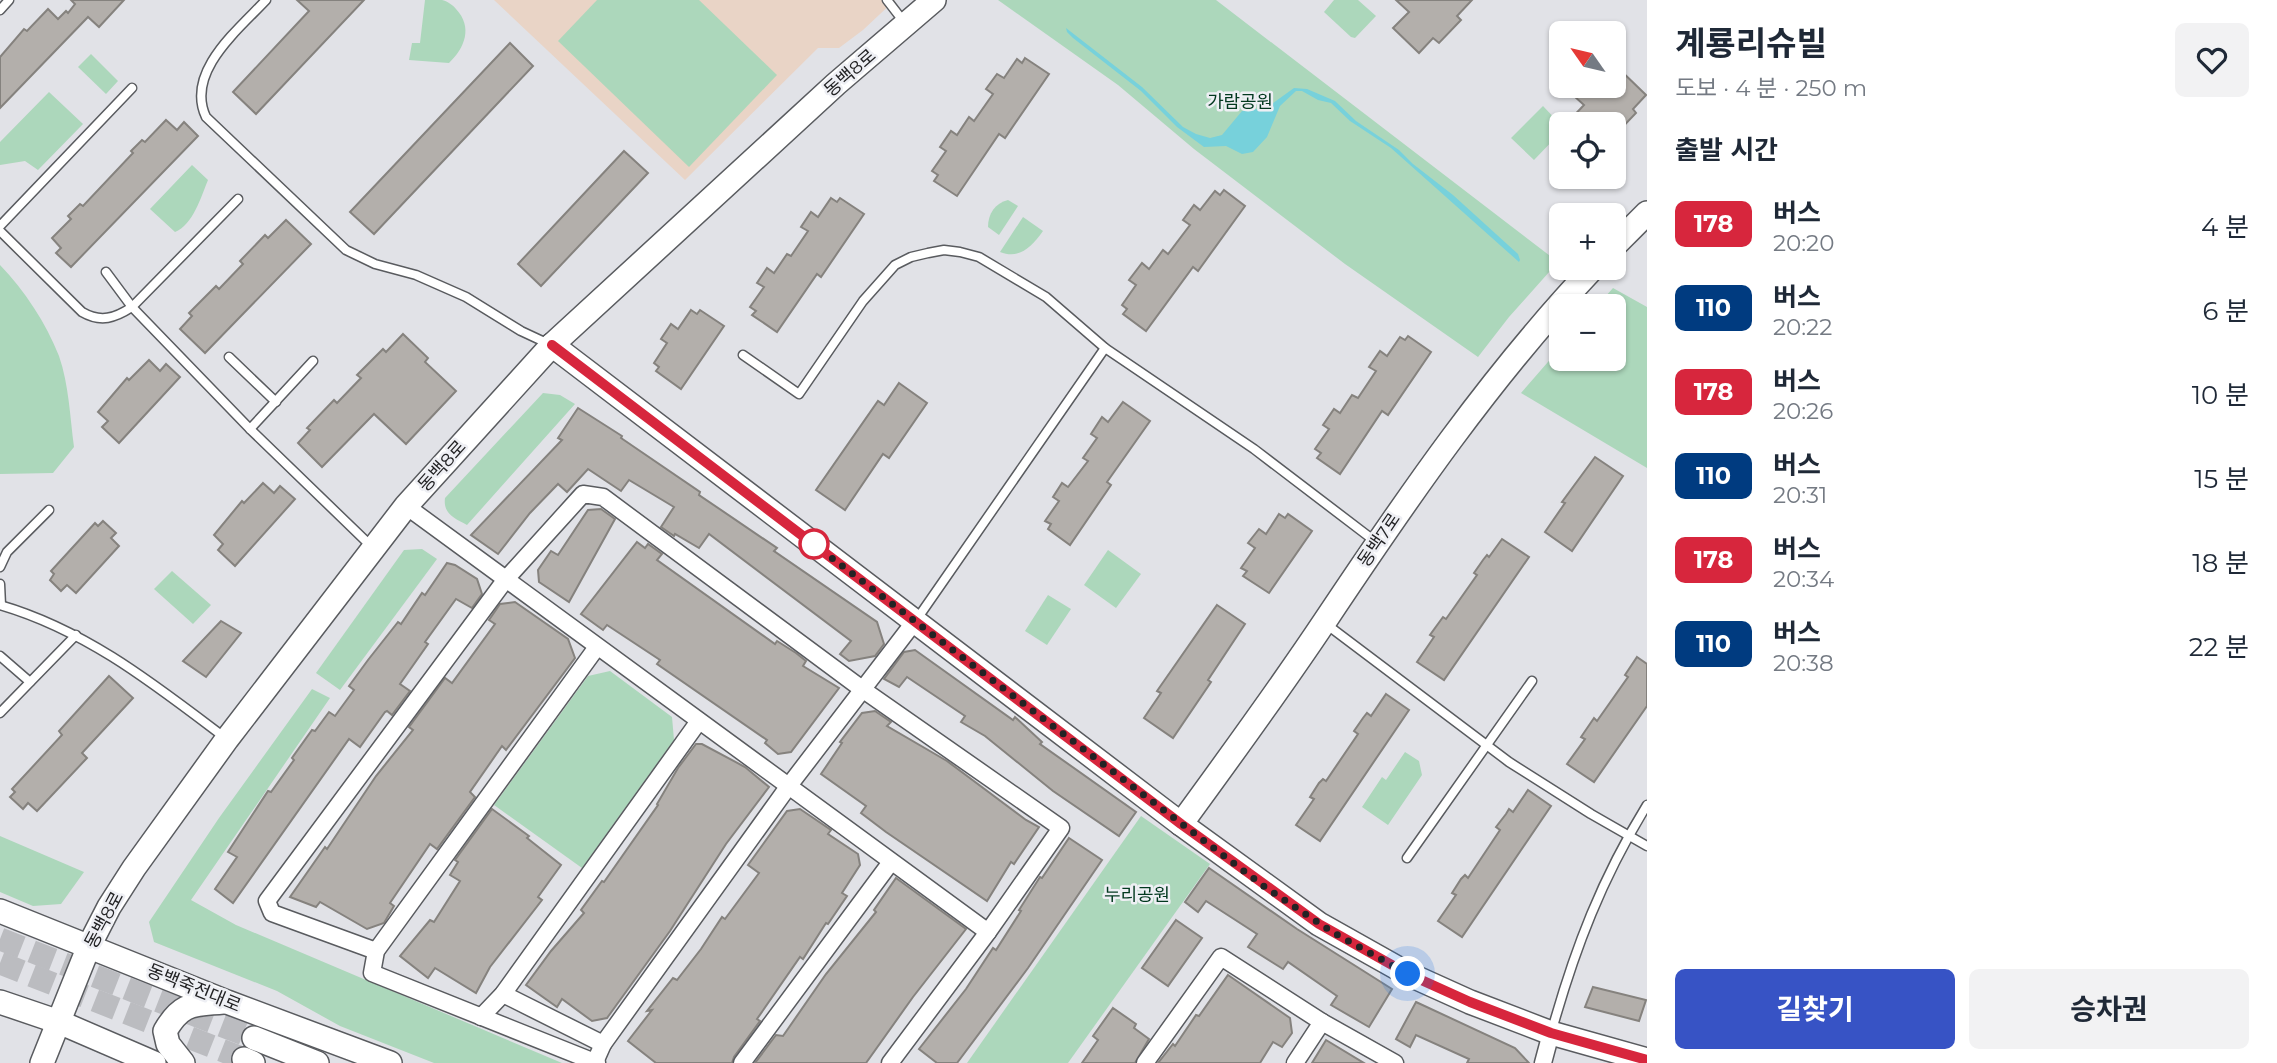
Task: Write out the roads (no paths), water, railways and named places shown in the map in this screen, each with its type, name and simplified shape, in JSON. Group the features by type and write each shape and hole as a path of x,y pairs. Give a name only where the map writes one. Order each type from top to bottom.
{"street":[{"name":"동백8로","path":"42,1063 89,946 109,907 134,868 227,739 405,506 552,345 836,84 934,0"},
{"path":"1626,234 1647,213"},
{"name":"동백7로","path":"1181,824 1324,623 1376,542 1481,399 1583,280"},
{"path":"552,345 1265,887 1349,942 1436,987 1551,1033 1647,1060"},
{"path":"376,951 272,913 267,901 506,579 583,494 603,497 862,689 1061,828 988,932 890,1063"},
{"path":"405,506 988,932"},
{"path":"597,648 376,951 372,973 596,1063 603,1044 788,786 915,621"},
{"path":"481,1017 503,994 699,721"},
{"path":"741,1063 891,862"},
{"name":"동백죽전대로","path":"0,911 227,1002 390,1063"},
{"path":"1145,1063 1221,957 1322,1022 1395,1063"},
{"path":"503,994 603,1044"},
{"path":"0,1002 59,1022 154,1063"},
{"path":"183,1063 168,1044 165,1031 175,1014 197,1004 227,1002"},
{"path":"1295,1063 1322,1022"},
{"path":"1544,1063 1551,1033"},
{"path":"254,1038 317,1063"}],"lane":[{"path":"0,10 9,0"},
{"path":"265,0 207,70 201,99 206,117 346,250 375,264 416,275 466,297 521,331 552,345"},
{"path":"887,0 906,24"},
{"path":"0,226 132,88"},
{"path":"0,232 82,312 91,317 105,319 118,316 132,307 238,199"},
{"path":"743,355 799,394 863,301 895,265 911,257 944,250 979,257 1046,297 1105,348 1254,449 1376,542"},
{"path":"106,272 132,307 250,429 372,547"},
{"path":"915,621 1105,348"},
{"path":"229,358 276,401"},
{"path":"250,429 313,361"},
{"path":"0,567 7,552 49,510"},
{"path":"0,584 1,605 38,617 76,635 144,677 227,739"},
{"path":"1324,623 1488,747 1591,814 1647,846"},
{"path":"0,713 76,635"},
{"path":"0,656 30,682"},
{"path":"1407,858 1488,747 1532,681"},
{"path":"1551,1033 1576,948 1593,907 1629,834 1647,805"}],"water":[{"path":"1066,28 1142,87 1183,127 1210,138 1222,135 1242,111 1266,108 1294,88 1307,89 1335,101 1356,121 1399,150 1453,195 1518,254 1519,262 1391,148 1350,121 1331,103 1296,91 1280,106 1267,137 1253,152 1242,154 1226,146 1204,147 1177,127 1141,91 1073,38"}],"tunnel":[{"path":"0,939 254,1038"},
{"path":"0,963 244,1059"}],"park label":[{"name":"가람공원","path":"1240,102"},
{"name":"누리공원","path":"1137,895"}]}
